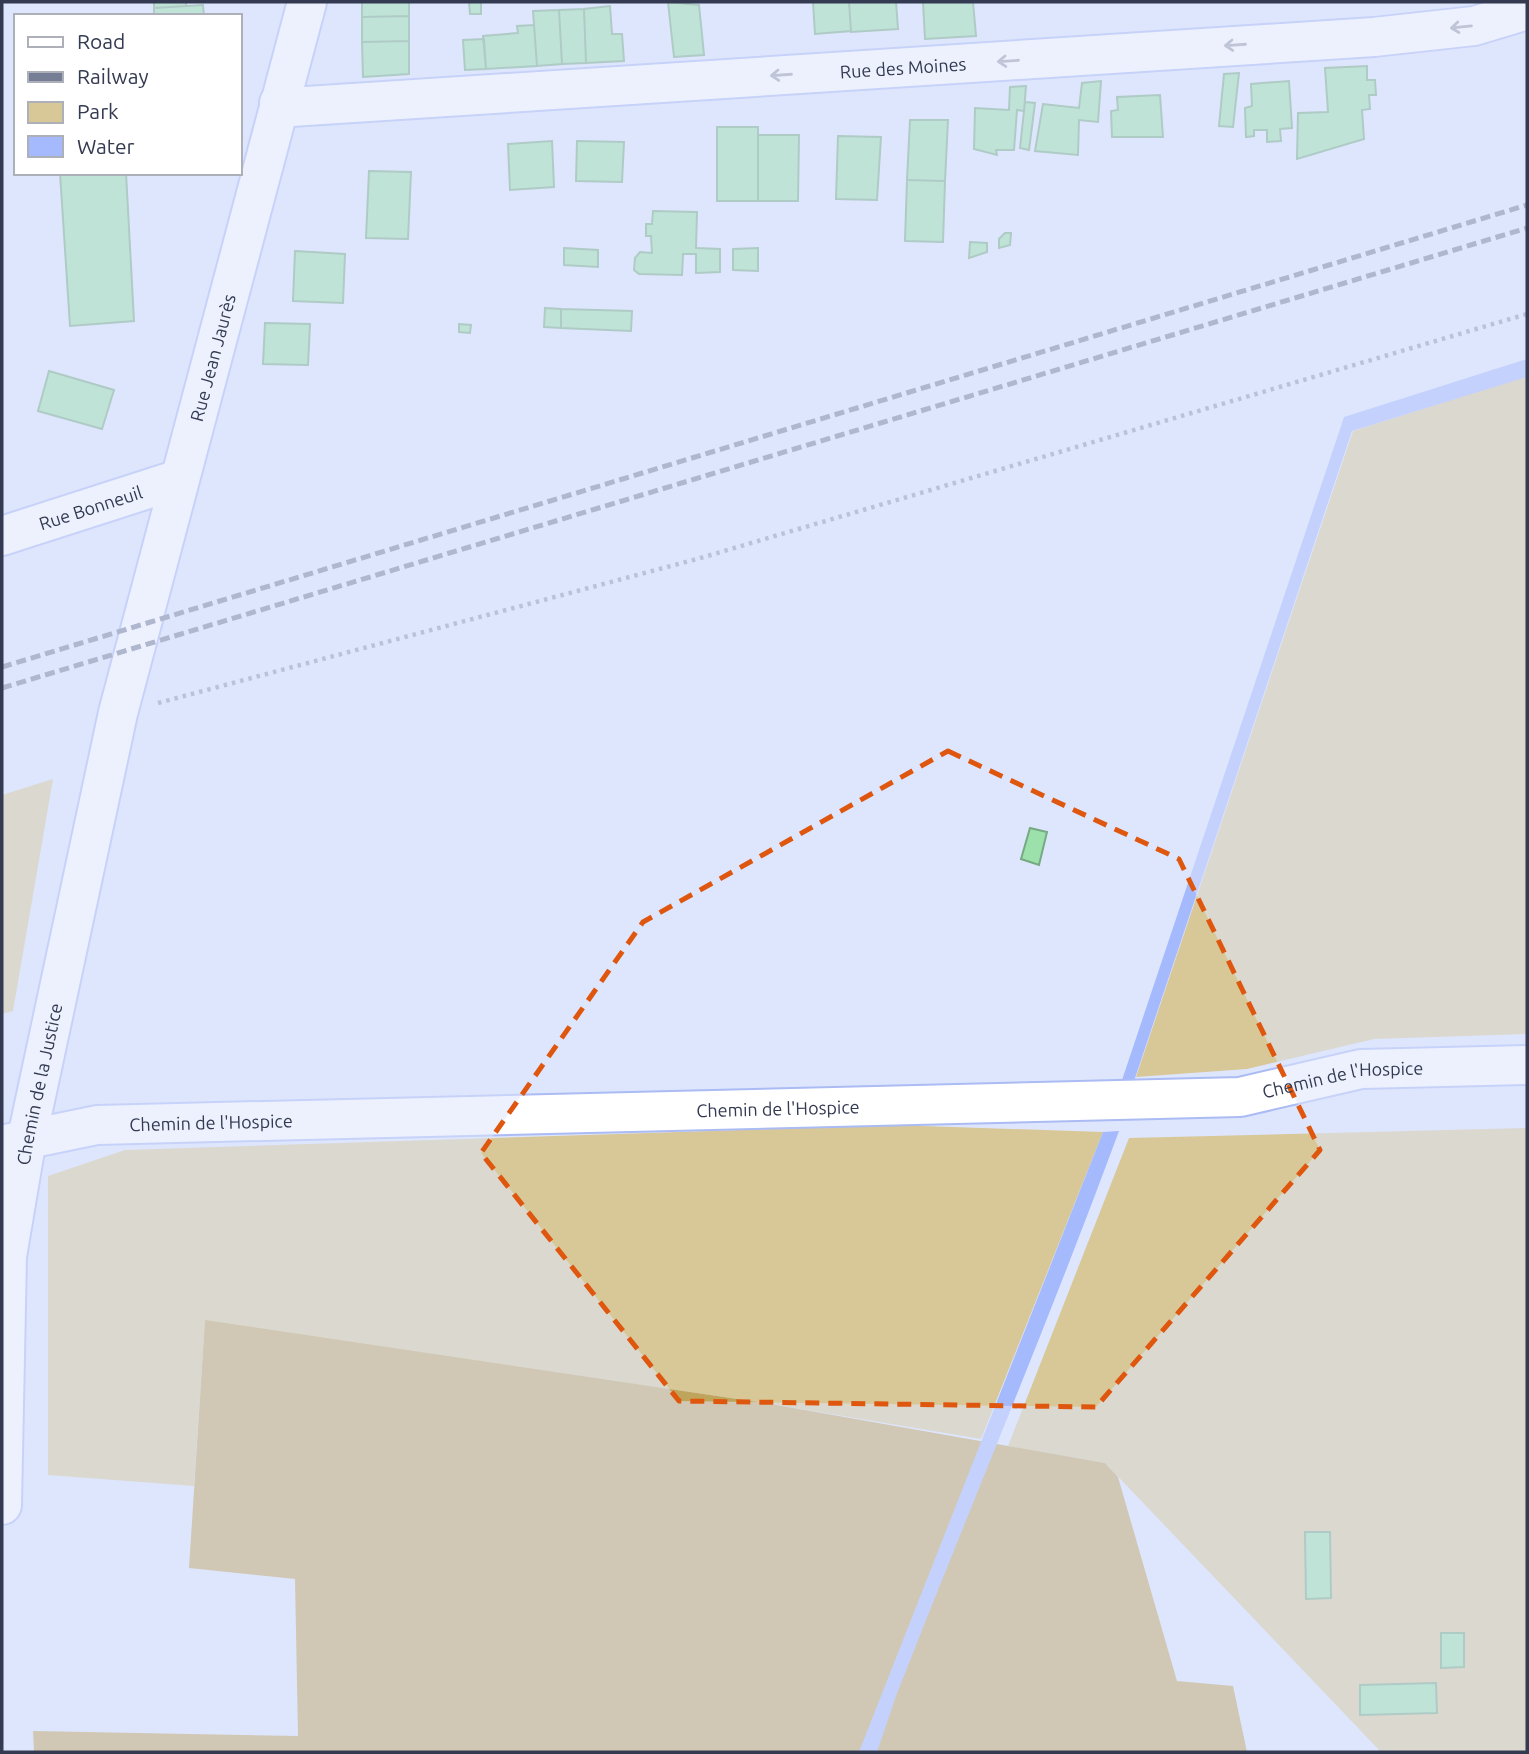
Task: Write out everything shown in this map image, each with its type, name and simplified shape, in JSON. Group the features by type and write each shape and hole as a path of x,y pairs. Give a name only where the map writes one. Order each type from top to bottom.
{"street":[{"name":"Rue Jean Jaurès","path":"118,713 307,2"},
{"name":"Rue des Moines","path":"279,103 291,107 1374,37 1474,26 1527,10"},
{"name":"Rue Bonneuil","path":"2,536 179,480"},
{"name":"Chemin de la Justice","path":"2,1505 7,1256 14,1142 118,713"},
{"name":"Chemin de l'Hospice","path":"14,1142 97,1125 1240,1097 1360,1069 1527,1065"}],"path":[{"path":"118,713 697,559 1527,314"}],"highlighted area":[{"path":"948,751 1179,859 1320,1150 1096,1407 679,1401 481,1153 643,922"}],"green space":[{"path":"1527,376 1527,1034 1374,1039 1247,1069 1136,1077 1353,431"},
{"path":"53,779 13,1011 2,1014 2,795"},
{"path":"894,1125 1103,1132 981,1439 771,1404 205,1321 194,1486 48,1475 48,1176 125,1150"},
{"path":"1527,1128 1527,1752 1381,1752 1105,1463 1008,1446 1129,1138"}],"shaded area":[{"path":"205,1320 771,1404 1105,1463 1118,1477 1177,1681 1233,1686 1247,1752 34,1752 33,1731 298,1736 295,1579 189,1568"}],"water":[{"path":"1527,359 1527,377 1352,431 1129,1096 1116,1098 1344,417"},
{"path":"1119,1131 896,1696 877,1752 859,1752 1103,1132"}],"building":[{"path":"154,2 186,2 186,6 154,8"},
{"path":"362,2 409,2 409,16 362,17"},
{"path":"469,2 481,2 481,14 470,14"},
{"path":"668,2 699,5 704,55 674,57"},
{"path":"813,2 849,2 851,31 815,34"},
{"path":"849,2 896,2 898,29 851,32"},
{"path":"923,2 973,2 976,36 925,39"},
{"path":"203,5 204,14 154,14 154,8"},
{"path":"610,6 612,34 622,34 624,61 586,63 584,9"},
{"path":"584,9 586,63 562,64 559,10"},
{"path":"559,10 562,64 537,66 533,11"},
{"path":"409,16 409,41 362,42 362,17"},
{"path":"534,25 537,66 486,69 483,36 518,33 517,26"},
{"path":"484,39 486,69 465,70 463,40"},
{"path":"409,41 409,74 363,77 362,42"},
{"path":"1367,66 1367,80 1375,80 1376,95 1369,95 1370,109 1362,110 1364,139 1297,159 1298,113 1328,112 1325,68"},
{"path":"1239,73 1233,127 1219,126 1224,74"},
{"path":"1101,81 1098,122 1079,120 1078,155 1035,151 1043,104 1079,108 1082,83"},
{"path":"1289,81 1292,128 1280,129 1281,141 1267,142 1267,130 1254,130 1254,136 1246,137 1245,108 1252,106 1251,84"},
{"path":"1026,86 1024,111 1017,110 1014,150 996,150 997,155 974,149 975,108 1009,110 1010,87"},
{"path":"1160,95 1163,137 1112,137 1111,111 1118,110 1117,97"},
{"path":"1025,102 1035,103 1029,150 1020,148"},
{"path":"910,120 948,120 945,181 907,180"},
{"path":"717,127 758,127 758,201 717,201"},
{"path":"758,135 799,135 798,201 758,201"},
{"path":"838,136 881,137 877,200 836,199"},
{"path":"552,141 554,187 510,190 508,144"},
{"path":"577,141 624,142 622,182 576,181"},
{"path":"369,171 411,172 408,239 366,238"},
{"path":"60,175 126,175 134,321 70,326"},
{"path":"907,180 945,181 943,242 905,241"},
{"path":"653,211 697,212 696,248 720,249 720,272 696,273 696,254 683,254 682,275 639,274 634,270 635,258 640,252 652,253 651,236 646,236 646,224 652,224"},
{"path":"1005,233 1011,233 1010,245 999,248 999,239"},
{"path":"970,242 987,243 987,252 969,258"},
{"path":"564,248 598,250 598,267 564,265"},
{"path":"758,248 758,271 733,270 733,249"},
{"path":"295,251 345,254 343,303 293,301"},
{"path":"545,308 561,309 561,328 544,327"},
{"path":"561,309 632,311 631,331 561,328"},
{"path":"265,323 310,324 308,365 263,364"},
{"path":"459,324 471,325 470,333 459,332"},
{"path":"49,371 114,390 102,429 38,411"},
{"path":"1030,828 1047,832 1039,865 1021,859"},
{"path":"1305,1532 1330,1532 1331,1598 1306,1599"},
{"path":"1441,1633 1464,1633 1464,1667 1441,1668"},
{"path":"1436,1683 1437,1713 1360,1715 1360,1685"}],"railway":[{"path":"2,667 1527,205"},
{"path":"2,688 1527,228"}]}
